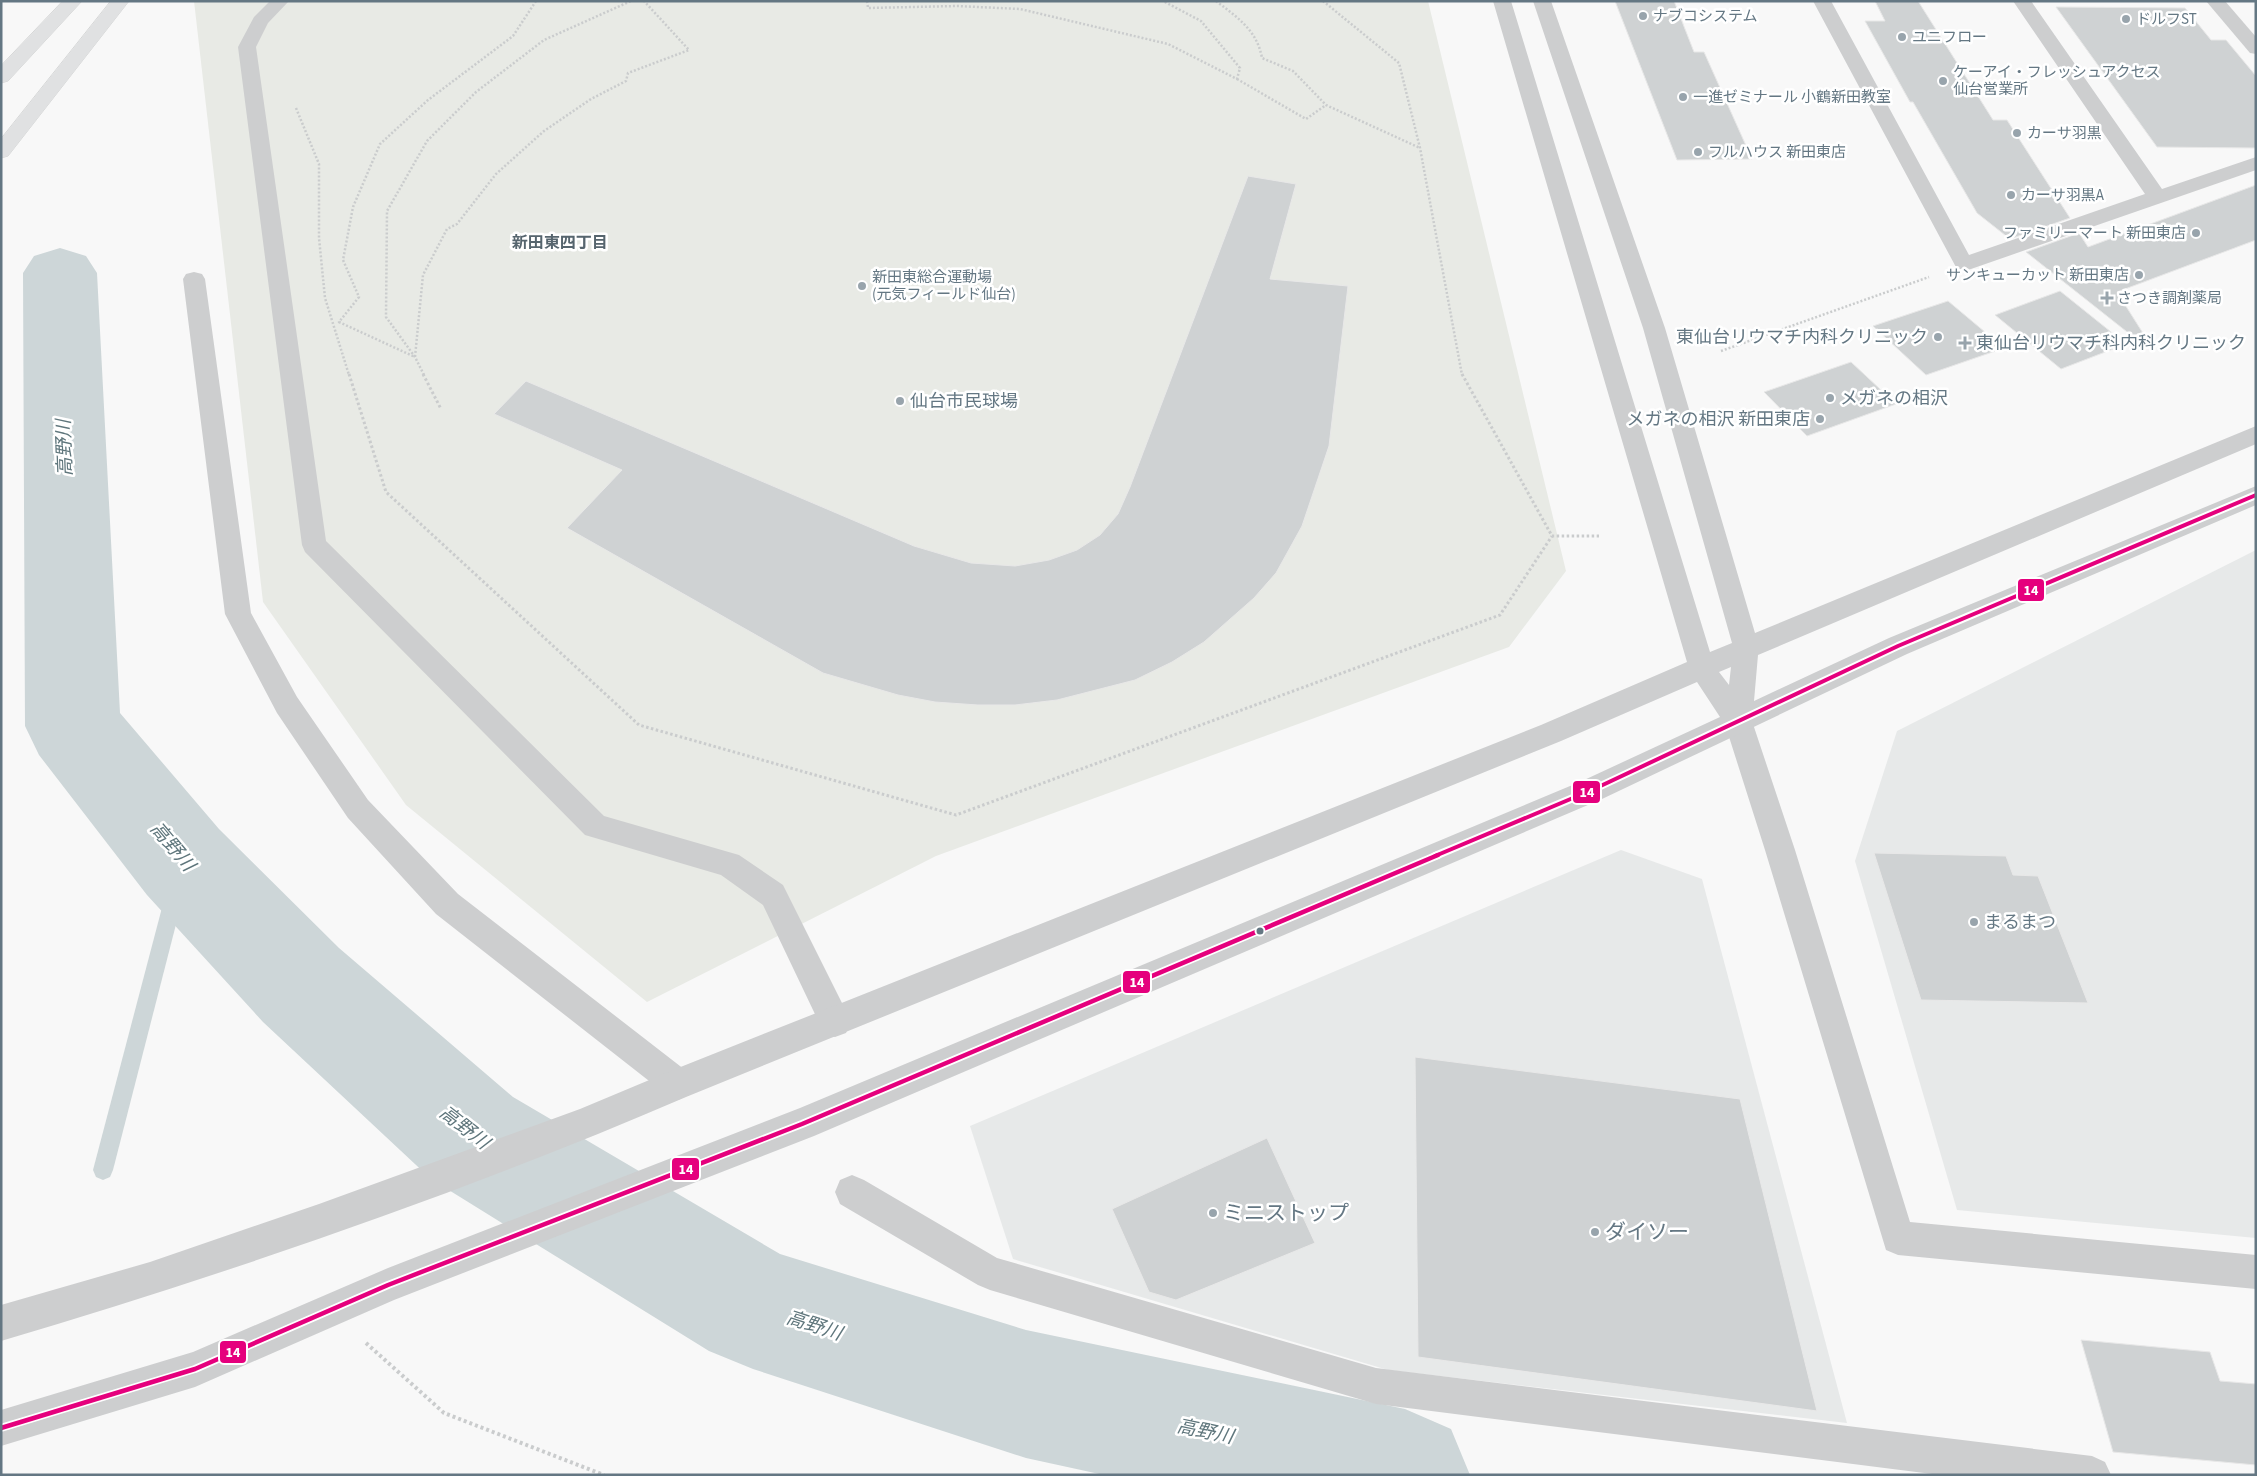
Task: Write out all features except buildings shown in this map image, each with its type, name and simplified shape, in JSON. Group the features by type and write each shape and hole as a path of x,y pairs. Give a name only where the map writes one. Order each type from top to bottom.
{"highway":[{"path":"1,78 72,1"},
{"path":"1,152 120,1"}],"street":[{"path":"280,1 260,21 247,47 314,545 595,826 729,864 773,895 835,1022"},
{"path":"1502,1 1702,668 1738,721 1783,859 1898,1238 2256,1272"},
{"path":"1542,1 1654,328 1746,648 1738,721"},
{"path":"1822,1 1964,264 2256,163"},
{"path":"2022,1 2157,197"},
{"path":"2215,1 2256,49"},
{"path":"194,279 238,614 287,705 358,809 447,904 636,1054 678,1084"},
{"path":"1,1322 150,1279 319,1221 582,1125 678,1084 1551,733 1746,648 2256,434"},
{"path":"1,1428 195,1369 388,1285 812,1120 1592,790 1898,646 2256,495"},
{"path":"852,1192 990,1273 1376,1386 2092,1475"}],"path":[{"path":"415,357 339,322 359,297 343,260 353,207 380,144 428,100 513,36 536,1"},
{"path":"441,409 415,357 386,317 387,211 427,141 476,92 544,40 630,1"},
{"path":"415,357 423,275 447,229 457,224 496,174 544,131 591,99 626,81 628,73 689,50 644,1"},
{"path":"867,1 868,8 957,6 1020,9 1047,14 1168,44 1306,119 1326,105"},
{"path":"1163,1 1201,21 1240,68 1237,80"},
{"path":"1216,1 1250,28 1261,44 1262,58 1293,71 1326,105 1420,148"},
{"path":"1323,1 1399,62 1420,148 1462,374 1552,536"},
{"path":"293,101 319,164 319,238 325,298 386,492 639,725 956,815 1500,615 1552,536"},
{"path":"1721,351 1964,264"},
{"path":"1552,536 1599,536"},
{"path":"331,1309 383,1360 444,1413 604,1475"}],"shaded area":[{"name":"新田東総合運動場 (元気フィールド仙台)","path":"194,1 1428,1 1566,571 1509,647 936,856 647,1002 406,805 263,602"},
{"path":"2256,550 2256,1238 1957,1210 1855,861 1897,731"},
{"path":"1621,850 1702,879 1847,1423 1388,1370 1013,1259 970,1126"}],"waterway":[{"name":"高野川","path":"60,273 73,726 183,862 301,985 472,1138 753,1307 1026,1394 1405,1475"},
{"path":"103,1170 183,862"}],"transit line":[{"name":"14","path":"1,1428 195,1369 388,1285 802,1124 1592,790 1898,646 2256,495"}],"place":[{"name":"ナブコシステム","path":"1643,16"},
{"name":"ドルフST","path":"2126,19"},
{"name":"ユニフロー","path":"1902,37"},
{"name":"ケーアイ・フレッシュアクセス 仙台営業所","path":"1943,81"},
{"name":"一進ゼミナール 小鶴新田教室","path":"1683,97"},
{"name":"カーサ羽黒","path":"2017,133"},
{"name":"フルハウス 新田東店","path":"1698,152"},
{"name":"カーサ羽黒A","path":"2011,195"},
{"name":"ファミリーマート 新田東店","path":"2196,233"},
{"name":"サンキューカット 新田東店","path":"2139,275"},
{"name":"新田東総合運動場 (元気フィールド仙台)","path":"862,286"},
{"name":"さつき調剤薬局","path":"2107,298"},
{"name":"東仙台リウマチ内科クリニック","path":"1938,337"},
{"name":"東仙台リウマチ科内科クリニック","path":"1965,343"},
{"name":"メガネの相沢","path":"1830,398"},
{"name":"仙台市民球場","path":"900,401"},
{"name":"メガネの相沢 新田東店","path":"1820,419"},
{"name":"まるまつ","path":"1974,922"},
{"name":"ミニストップ","path":"1213,1213"},
{"name":"ダイソー","path":"1595,1232"}],"district":[{"name":"新田東四丁目","path":"560,243"}]}
